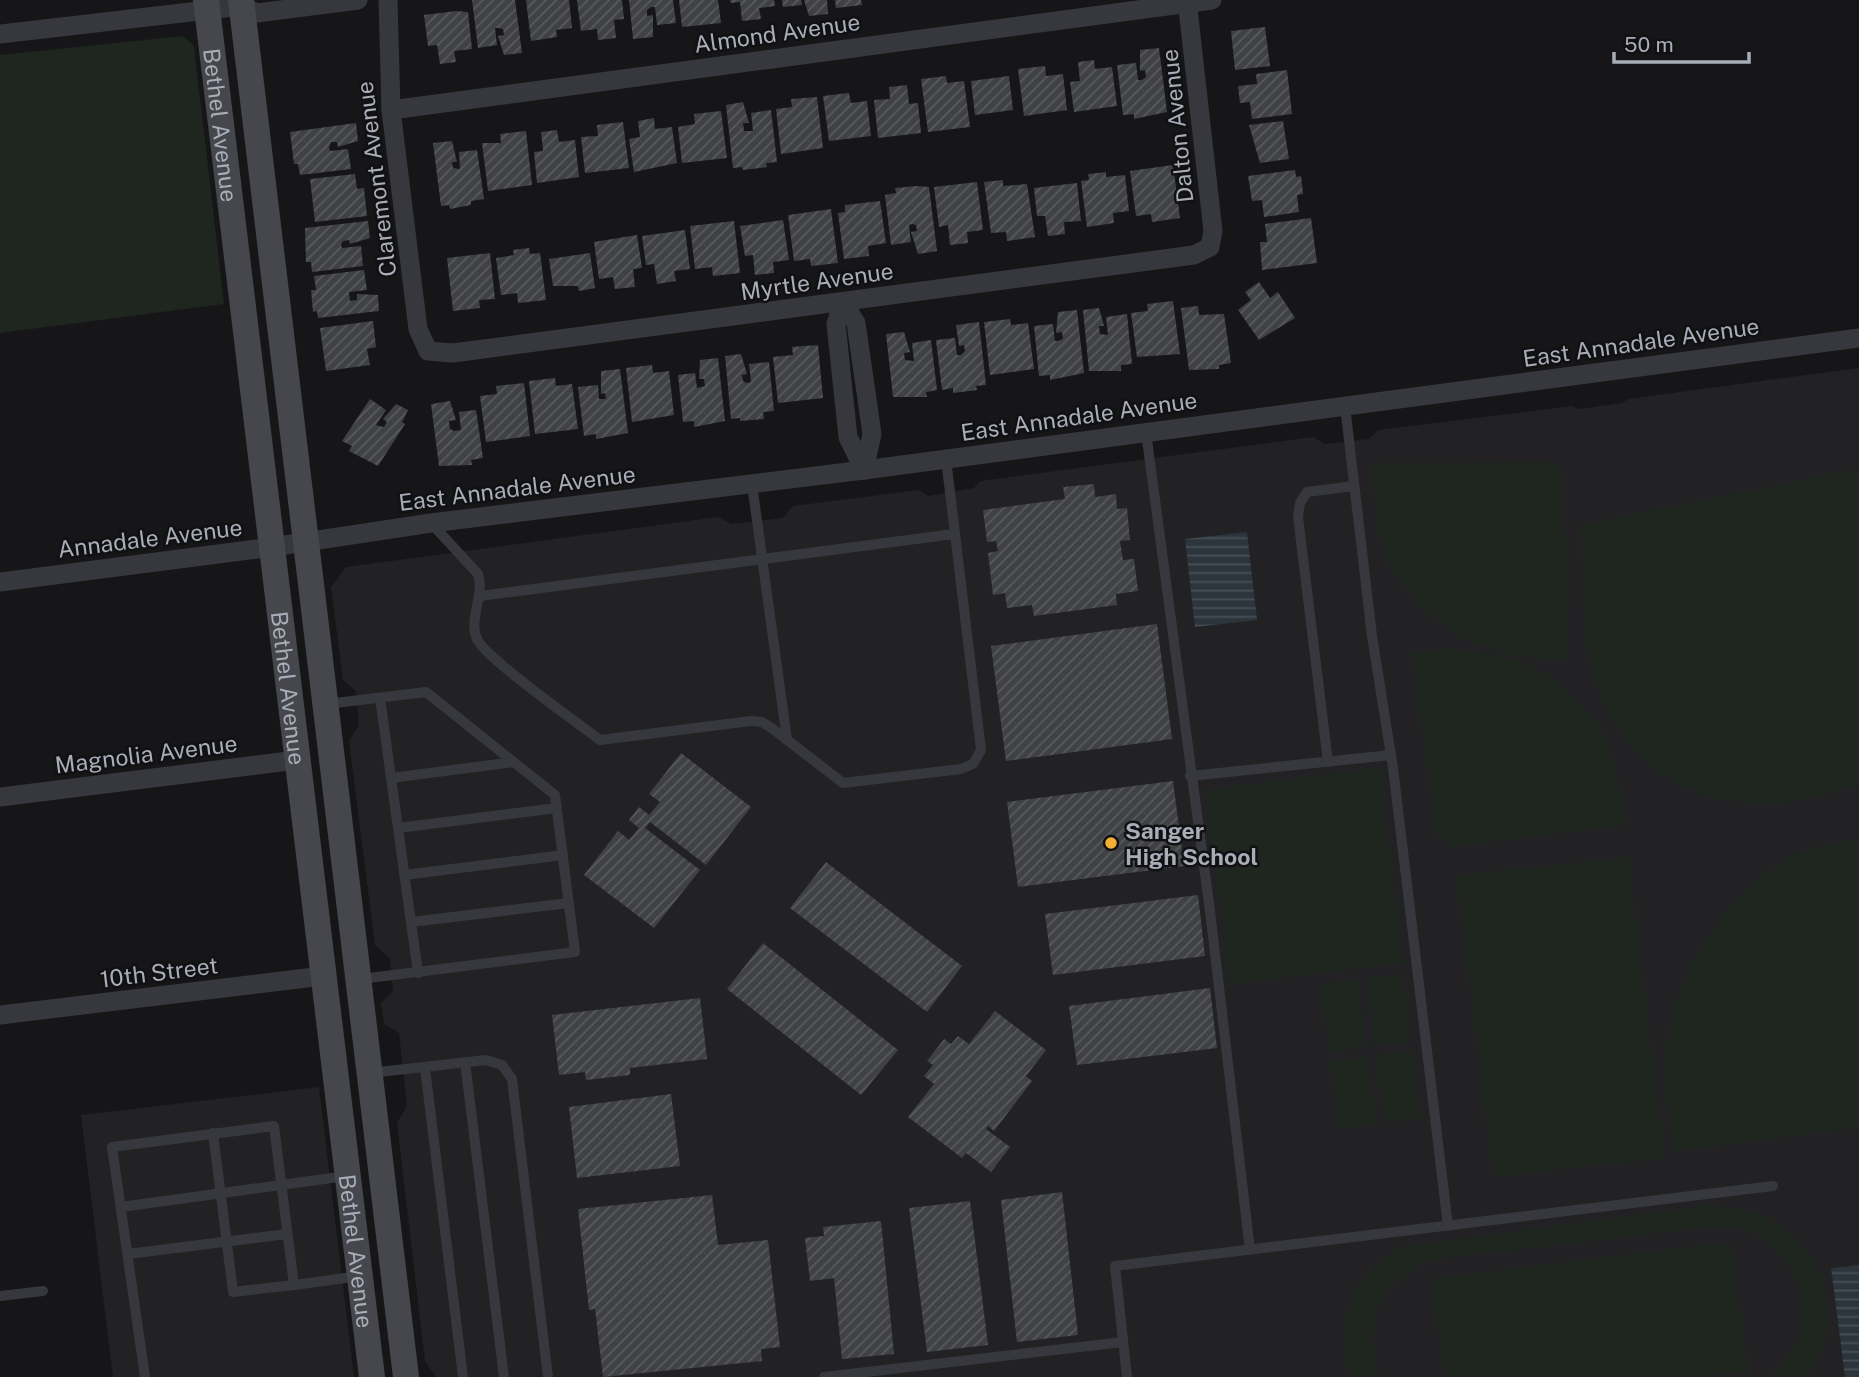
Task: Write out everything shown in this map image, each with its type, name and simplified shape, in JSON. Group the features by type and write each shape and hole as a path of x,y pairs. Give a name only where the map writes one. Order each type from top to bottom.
{"main road":[{"name":"Bethel Avenue","path":"244,2 324,704 406,1377"},
{"name":"Bethel Avenue","path":"207,5 372,1377"},
{"path":"298,766 321,838 341,961 357,979"},
{"path":"323,976 334,981 342,993 361,1136 384,1199"},
{"path":"348,1180 369,1225 389,1377"}],"street":[{"path":"0,34 207,5 244,2 257,13 358,0"},
{"name":"Claremont Avenue","path":"388,0 391,110 418,329 428,351"},
{"name":"Almond Avenue","path":"391,110 1212,0"},
{"name":"Dalton Avenue","path":"1187,2 1213,230 1210,247"},
{"name":"Myrtle Avenue","path":"428,351 453,353 843,302 1194,255 1210,247"},
{"path":"843,302 856,323 872,435 864,470"},
{"name":"East Annadale Avenue","path":"306,541 1859,338"},
{"name":"Annadale Avenue","path":"0,582 306,541"},
{"name":"Magnolia Avenue","path":"0,796 298,766"},
{"name":"10th Street","path":"0,1015 323,976"}],"lane":[{"path":"1345,406 1391,755 1448,1226"},
{"path":"1146,432 1210,911 1250,1250"},
{"path":"431,523 478,575 480,596 475,620 477,639 492,656 600,740 751,721 762,722 843,783 961,769 973,764 981,750 946,459"},
{"path":"752,484 787,740"},
{"path":"1328,762 1298,516 1300,503 1307,492 1354,486"},
{"path":"480,596 954,534"},
{"path":"324,704 426,692 555,794 575,952 418,974 357,979"},
{"path":"380,698 418,974"},
{"path":"1190,776 1391,755"},
{"path":"391,778 514,762"},
{"path":"398,828 557,808"},
{"path":"404,875 563,855"},
{"path":"411,922 569,903"},
{"path":"369,1073 486,1060 502,1065 512,1079 548,1377"},
{"path":"465,1062 504,1377"},
{"path":"425,1068 463,1377"},
{"path":"145,1377 112,1147 274,1126 293,1284"},
{"path":"213,1133 233,1292 360,1276"},
{"path":"121,1207 281,1184 348,1180"},
{"path":"1127,1377 1115,1266 1773,1186"},
{"path":"128,1254 287,1234"},
{"path":"0,1296 43,1291"},
{"path":"824,1377 1123,1342"}],"shaded area":[{"path":"183,36 194,46 224,304 0,333 0,55"},
{"name":"Sanger High School","path":"1859,368 1859,1265 1831,1268 1845,1377 436,1377 425,1361 397,1123 407,1106 399,1033 384,1024 381,1003 393,991 390,959 375,945 349,741 359,725 356,691 343,680 331,587 346,567 718,517 731,524 783,518 793,506 919,490 928,496 974,488 980,481 1313,437 1325,444 1369,439 1378,430 1572,406 1579,409 1622,403 1628,399"},
{"path":"1551,462 1564,476 1566,661 1520,656 1480,646 1444,626 1427,612 1410,594 1385,557 1373,493 1372,463"},
{"path":"1850,470 1859,477 1859,784 1816,797 1773,803 1732,801 1695,791 1661,773 1631,747 1608,712 1591,668 1584,633 1580,525"},
{"path":"1247,532 1257,620 1195,627 1185,539"},
{"path":"1459,649 1514,659 1552,678 1594,718 1609,744 1628,825 1450,847 1436,835 1411,651"},
{"path":"1379,768 1403,963 1230,984 1205,790"},
{"path":"1859,840 1859,1127 1673,1152 1666,1097 1667,1041 1672,1014 1694,959 1730,908 1773,868 1810,848"},
{"path":"1628,857 1665,1158 1493,1177 1456,875"},
{"path":"1402,974 1411,1042 1374,1046 1365,978"},
{"path":"1358,980 1367,1047 1329,1052 1320,984"},
{"path":"1412,1051 1421,1118 1384,1123 1375,1055"},
{"path":"1367,1056 1377,1124 1339,1129 1330,1061"},
{"path":"319,1087 354,1377 113,1377 81,1115"},
{"path":"1708,1205 1751,1211 1770,1219 1802,1244 1813,1260 1827,1297 1828,1317 1823,1348 1808,1377 1767,1377 1794,1347 1803,1318 1798,1286 1783,1257 1758,1236 1739,1229 1710,1227 1437,1259 1401,1279 1380,1304 1372,1337 1379,1377 1349,1377 1343,1339 1350,1302 1365,1275 1399,1247"},
{"path":"1730,1242 1749,1374 1445,1377 1430,1279"},
{"path":"1859,1265 1859,1377 1845,1377 1831,1268"}],"building":[{"path":"472,0 515,0 522,53 504,55 498,36 504,35 503,29 498,28 495,28 497,45 478,48"},
{"path":"526,0 569,0 572,28 556,30 557,37 531,41"},
{"path":"577,0 622,0 624,19 614,20 616,38 598,40 597,29 581,31"},
{"path":"629,0 673,0 676,23 657,25 655,7 651,7 647,10 647,16 653,15 653,37 633,39"},
{"path":"679,0 718,0 721,23 682,27"},
{"path":"730,0 774,0 775,6 759,8 761,19 742,21 740,2 731,3"},
{"path":"782,0 801,0 802,5 783,7"},
{"path":"804,0 827,0 828,14 809,16"},
{"path":"835,0 861,0 862,5 836,8"},
{"path":"468,12 472,49 454,51 456,62 440,64 437,45 428,46 424,15"},
{"path":"1265,27 1270,66 1235,70 1231,31"},
{"path":"1159,48 1167,112 1134,119 1134,114 1123,115 1117,65 1136,63 1138,80 1142,80 1146,77 1145,70 1140,71 1140,50"},
{"path":"1094,60 1095,69 1112,67 1117,106 1074,112 1070,82 1080,81 1078,62"},
{"path":"1045,66 1046,76 1063,74 1067,110 1024,116 1018,69"},
{"path":"1287,70 1292,114 1252,119 1250,102 1240,103 1238,86 1257,84 1256,74"},
{"path":"946,76 947,83 964,81 970,127 928,132 921,79"},
{"path":"1009,76 1013,110 975,115 971,81"},
{"path":"907,85 909,104 918,103 921,133 878,138 874,100 890,99 889,87"},
{"path":"849,93 851,103 867,101 871,136 829,141 823,96"},
{"path":"817,97 823,148 781,154 776,109 792,107 791,99"},
{"path":"743,102 749,123 743,123 744,131 753,131 751,113 771,110 777,162 766,163 767,167 743,170 742,167 733,168 726,105"},
{"path":"721,111 727,158 682,163 678,127 695,124 694,114"},
{"path":"654,118 655,129 672,127 677,163 634,172 629,139 640,137 638,121"},
{"path":"1283,121 1289,159 1260,163 1249,125"},
{"path":"623,122 629,168 585,173 581,137 598,136 597,125"},
{"path":"356,123 358,141 338,147 337,142 331,142 329,147 330,151 348,149 351,169 300,175 298,164 294,164 290,132"},
{"path":"557,130 559,142 575,140 579,177 537,183 534,152 543,151 541,132"},
{"path":"526,131 532,185 488,191 482,143 501,143 500,134"},
{"path":"452,141 457,162 452,162 453,168 460,169 459,152 477,150 484,199 450,209 449,205 441,206 433,143"},
{"path":"1173,165 1180,218 1152,222 1151,214 1136,216 1130,171"},
{"path":"1295,170 1296,177 1301,176 1303,194 1297,195 1299,212 1264,217 1262,200 1252,201 1248,176"},
{"path":"1106,172 1106,177 1125,175 1129,211 1113,213 1114,223 1087,227 1081,181 1089,180 1088,174"},
{"path":"355,174 357,189 364,188 367,216 315,222 310,179"},
{"path":"1003,180 1003,186 1027,184 1035,237 1007,241 1006,232 991,233 984,182"},
{"path":"977,182 983,230 967,232 968,243 950,245 948,225 939,227 934,187"},
{"path":"1077,183 1081,221 1064,222 1065,234 1048,236 1045,216 1037,216 1034,188"},
{"path":"929,187 937,251 918,254 911,232 917,231 916,225 909,225 911,242 891,245 885,195 896,193 895,188"},
{"path":"880,201 886,243 868,246 869,256 844,259 838,213 845,212 845,205"},
{"path":"831,209 838,263 811,266 810,259 794,261 788,215"},
{"path":"1311,218 1317,263 1262,270 1260,242 1267,242 1265,224"},
{"path":"783,220 789,260 773,262 774,273 755,275 753,255 745,256 740,226"},
{"path":"368,221 370,238 350,244 349,240 343,241 341,245 342,248 361,246 363,266 312,272 311,262 306,262 305,228"},
{"path":"734,221 740,273 713,276 712,267 695,269 690,226"},
{"path":"685,230 690,269 674,271 676,281 657,284 654,264 646,265 642,236"},
{"path":"637,235 642,268 633,269 635,287 615,289 613,277 599,279 594,242"},
{"path":"529,248 530,254 540,253 546,300 518,303 517,293 501,295 496,258 514,255 513,250"},
{"path":"490,253 495,299 479,300 480,308 453,311 447,258"},
{"path":"590,253 595,288 579,291 578,286 553,286 549,259"},
{"path":"364,270 367,290 349,292 350,301 357,300 357,294 378,295 379,311 318,318 317,311 313,312 311,290 316,290 314,276"},
{"path":"1259,282 1270,298 1278,292 1295,318 1259,340 1238,310 1251,300 1245,292"},
{"path":"1173,301 1180,354 1137,357 1131,313 1148,311 1147,304"},
{"path":"1198,306 1199,315 1224,314 1231,363 1219,365 1219,369 1189,370 1181,308"},
{"path":"1099,308 1104,326 1099,326 1100,334 1108,335 1106,317 1127,314 1132,364 1121,365 1121,371 1089,371 1083,310"},
{"path":"1077,310 1084,373 1050,380 1050,375 1039,376 1034,326 1053,324 1055,341 1058,341 1063,339 1062,332 1056,333 1058,312"},
{"path":"1010,319 1011,325 1028,323 1034,369 990,375 984,322"},
{"path":"373,321 376,347 367,349 370,365 326,371 320,328"},
{"path":"979,322 986,385 976,386 977,390 953,393 953,388 942,390 936,340 955,338 957,355 961,355 965,351 964,345 959,346 956,325"},
{"path":"904,332 910,352 904,353 905,360 914,361 912,343 931,340 937,390 926,392 927,397 893,397 886,334"},
{"path":"818,345 823,398 778,403 773,357 793,355 792,347"},
{"path":"741,354 747,374 742,375 743,381 746,383 751,382 749,364 769,362 774,411 763,412 764,419 731,419 725,356"},
{"path":"718,358 725,421 694,427 694,421 683,422 678,375 695,373 697,388 705,386 704,379 699,379 700,360"},
{"path":"652,365 653,373 669,371 674,415 632,422 626,368"},
{"path":"620,369 628,433 596,439 596,434 584,436 578,387 598,385 599,399 606,399 605,393 601,394 601,371"},
{"path":"555,378 556,386 572,384 578,429 535,434 529,381"},
{"path":"524,383 530,436 486,442 480,396 497,394 496,386"},
{"path":"370,399 386,410 376,425 379,426 384,427 387,422 383,419 396,404 408,410 402,422 405,424 378,466 349,451 352,446 342,441"},
{"path":"450,401 456,420 449,421 450,429 454,431 461,430 459,412 476,410 483,458 471,460 472,465 439,466 431,404"},
{"path":"1094,484 1095,497 1116,494 1117,509 1127,508 1130,540 1120,541 1123,560 1134,559 1138,591 1116,594 1117,605 1034,616 1032,605 1007,608 1005,593 993,595 988,553 998,551 996,541 987,542 983,510 1065,499 1063,487"},
{"path":"1157,624 1172,739 1006,761 991,646"},
{"path":"681,753 751,807 706,865 650,822 645,828 700,870 654,928 584,875 618,831 629,840 639,828 629,820 639,807 649,815 660,802 649,794"},
{"path":"1173,781 1184,866 1018,887 1007,802"},
{"path":"826,862 962,966 927,1012 790,908"},
{"path":"1198,895 1205,956 1053,975 1045,914"},
{"path":"763,943 898,1050 861,1095 727,989"},
{"path":"1210,988 1217,1048 1077,1065 1069,1006"},
{"path":"700,998 707,1059 630,1068 630,1075 586,1080 585,1072 559,1075 552,1015"},
{"path":"995,1011 1046,1050 1026,1076 1032,1081 994,1131 988,1126 986,1129 1010,1147 991,1172 966,1153 962,1158 908,1117 934,1084 924,1076 933,1065 927,1061 944,1039 951,1044 958,1036 969,1044"},
{"path":"671,1094 680,1166 577,1178 569,1107"},
{"path":"1062,1192 1078,1335 1017,1342 1001,1200"},
{"path":"712,1195 718,1245 768,1240 780,1347 761,1349 762,1361 603,1377 595,1309 589,1310 578,1209"},
{"path":"970,1201 988,1345 927,1352 909,1208"},
{"path":"881,1221 894,1354 842,1359 834,1278 810,1281 805,1238 824,1236 823,1227"}],"place":[{"name":"Sanger High School","path":"1111,843"}]}
